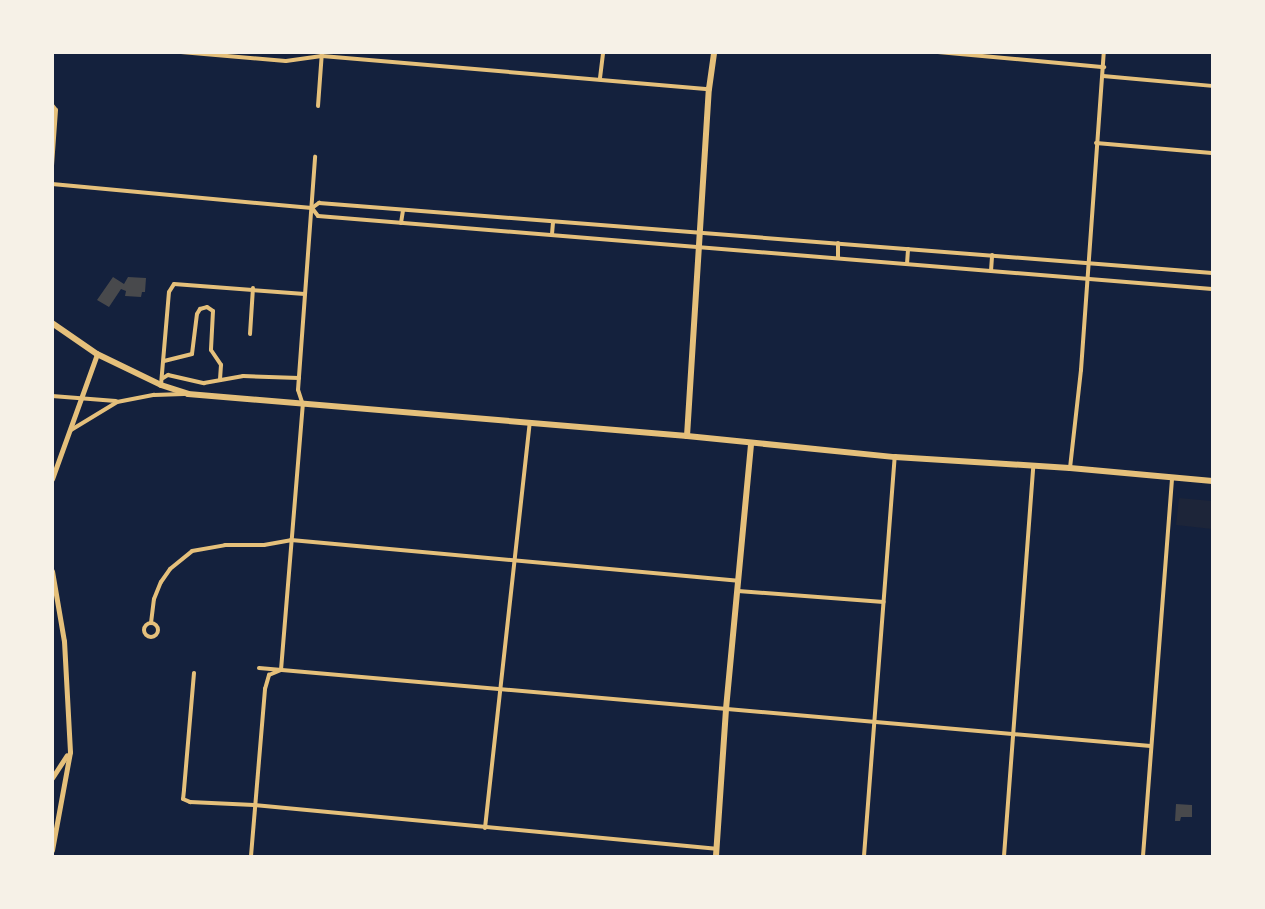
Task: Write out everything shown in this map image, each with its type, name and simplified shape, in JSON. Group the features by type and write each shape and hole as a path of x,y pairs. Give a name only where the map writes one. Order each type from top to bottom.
{"main road":[{"path":"687,436 702,232 709,89 714,52"},
{"path":"52,323 97,354 188,394 687,436 895,457 1033,465 1212,481"},
{"path":"716,853 726,709 751,443"}],"street":[{"path":"181,52 286,61 322,54 709,89"},
{"path":"600,78 603,52"},
{"path":"938,52 1104,67"},
{"path":"1070,468 1081,370 1104,52"},
{"path":"318,106 322,54"},
{"path":"1103,76 1212,86"},
{"path":"52,105 56,110 52,166"},
{"path":"1096,143 1212,153"},
{"path":"281,670 303,405 298,390 315,157"},
{"path":"52,184 312,208 319,203 1212,273"},
{"path":"312,208 318,216 1212,289"},
{"path":"401,223 403,210"},
{"path":"552,234 553,222"},
{"path":"838,243 838,258"},
{"path":"907,264 908,249"},
{"path":"991,271 992,255"},
{"path":"162,382 169,292 174,284 253,288 306,294"},
{"path":"250,334 253,288"},
{"path":"164,361 192,354 197,314 200,309 207,307 213,311 210,350 221,365 220,380"},
{"path":"52,479 97,354"},
{"path":"162,382 168,375 204,383 243,376 300,378"},
{"path":"71,430 124,399 188,394"},
{"path":"52,396 117,402"},
{"path":"485,828 530,423"},
{"path":"864,856 895,457"},
{"path":"1004,856 1033,465"},
{"path":"1143,856 1172,477"},
{"path":"150,623 154,599 161,582 170,569 192,551 215,546 264,545 291,540 738,581"},
{"path":"52,572 64,641 70,752 52,850"},
{"path":"738,591 884,602"},
{"path":"260,668 1151,746"},
{"path":"251,856 265,689 269,675 281,670"},
{"path":"194,673 183,799 190,802 254,805 716,853"},
{"path":"52,778 70,752"}],"shaded area":[{"path":"1179,498 1212,501 1212,529 1176,525"}],"building":[{"path":"113,277 124,284 128,277 146,278 145,292 142,292 141,297 125,296 126,291 121,289 109,307 97,300"},
{"path":"1176,804 1192,805 1192,817 1181,817 1180,821 1175,821"}]}
